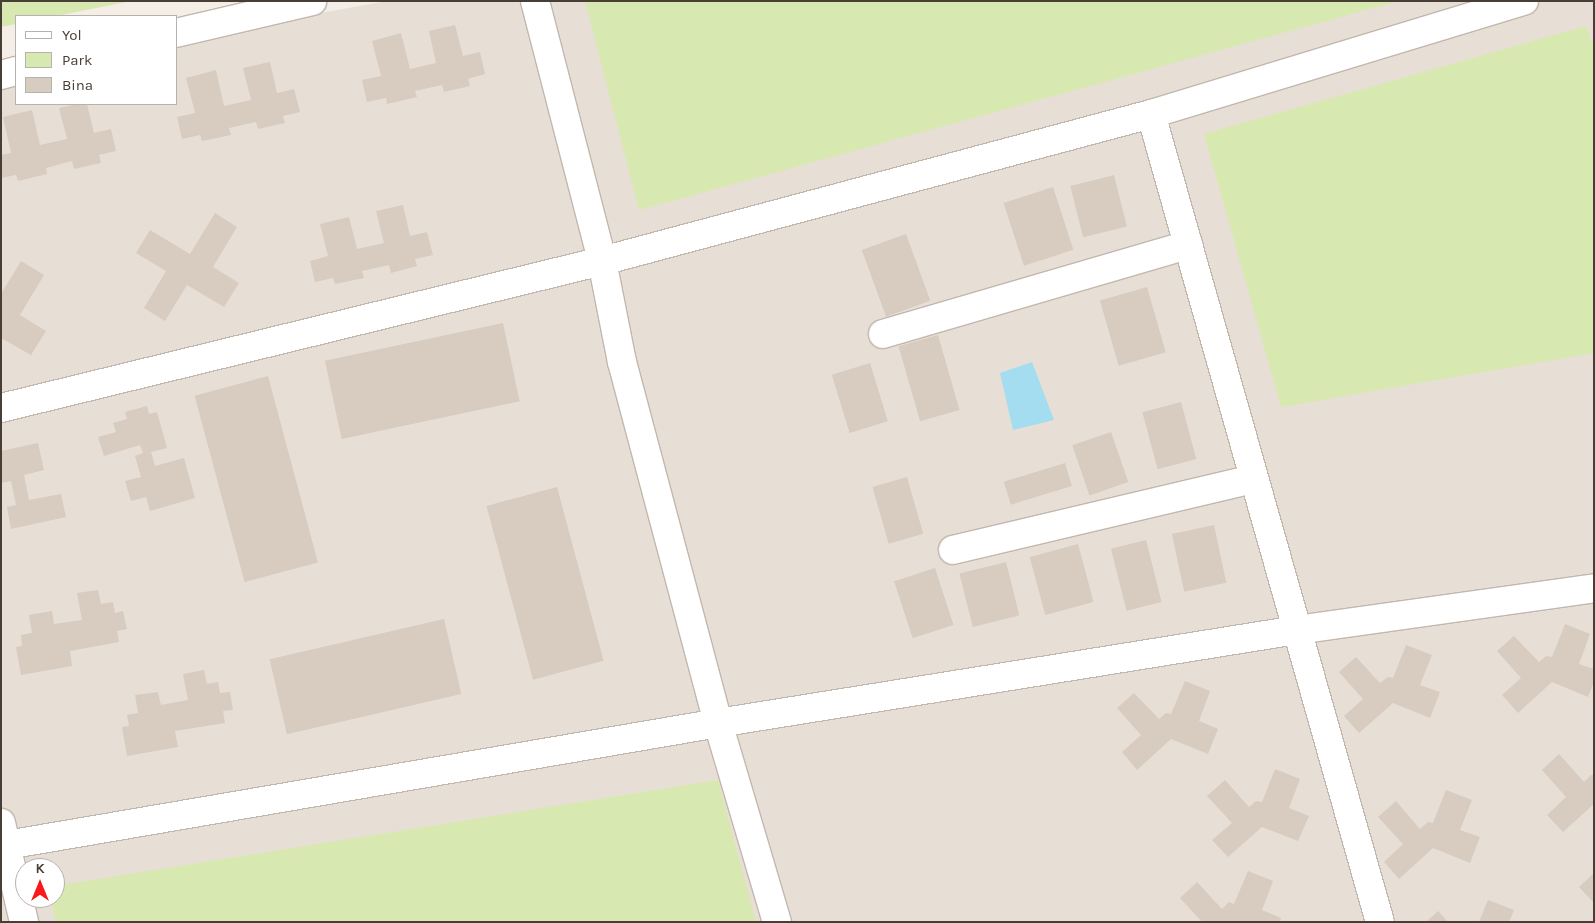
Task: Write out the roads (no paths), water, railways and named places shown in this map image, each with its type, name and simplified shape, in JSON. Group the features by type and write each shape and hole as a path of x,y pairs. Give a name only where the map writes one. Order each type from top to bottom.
{"street":[{"path":"178,33 312,1"},
{"path":"535,1 602,261 622,362 718,723 777,922"},
{"path":"1,408 602,261 1151,114 1524,1"},
{"path":"1,75 15,71"},
{"path":"1151,114 1380,922"},
{"path":"882,334 1188,244"},
{"path":"953,550 1254,480"},
{"path":"24,922 3,838 1297,630 1594,588"}],"water":[{"path":"1032,362 1054,420 1013,430 1000,373"}]}
